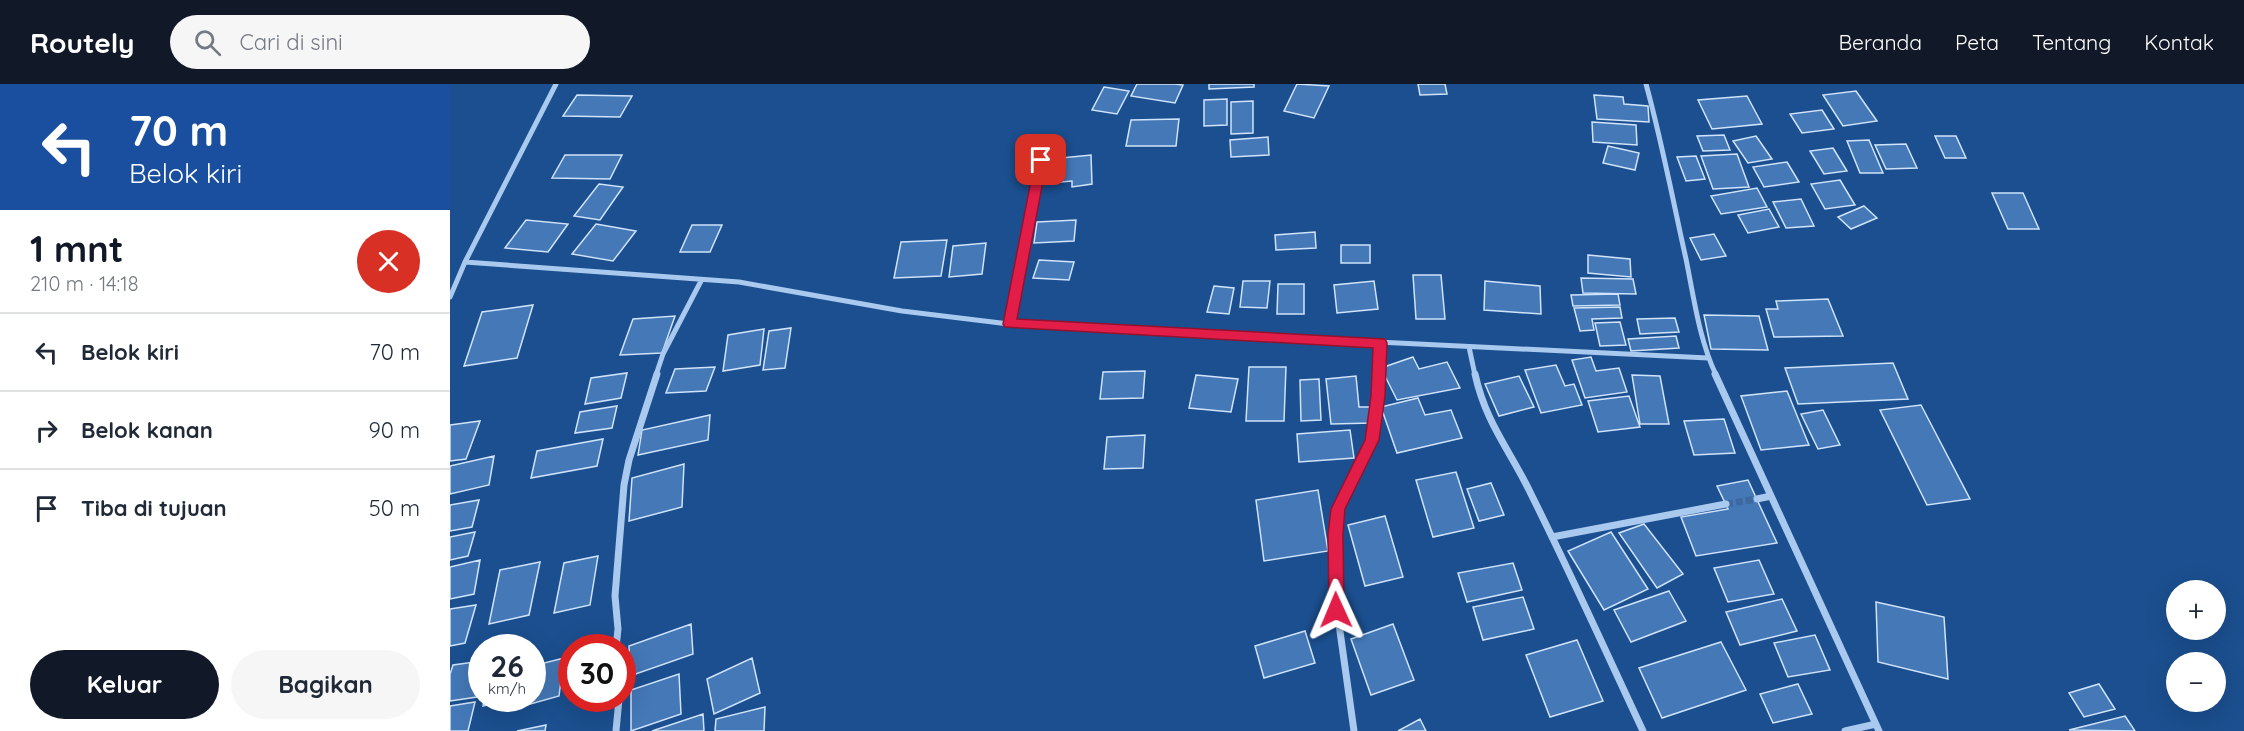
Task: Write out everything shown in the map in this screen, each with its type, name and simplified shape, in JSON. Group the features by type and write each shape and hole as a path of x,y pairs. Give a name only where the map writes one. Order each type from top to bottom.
{"street":[{"path":"450,297 465,262 556,84"},
{"path":"1647,84 1661,135 1697,318 1708,358 1878,728 1845,731"},
{"path":"1009,324 1041,160"},
{"path":"465,262 739,282 902,311 1009,324 1708,358"},
{"path":"617,634 615,596 624,485 629,460 663,354 701,281"},
{"path":"1354,731 1336,610 1335,534 1338,509 1372,440 1378,396 1380,343"},
{"path":"1469,347 1480,397 1490,422 1530,491 1643,731"},
{"path":"1757,499 1771,496"},
{"path":"1552,537 1726,504"},
{"path":"616,731 618,712"}],"building":[{"path":"1137,84 1183,85 1175,103 1131,96"},
{"path":"1209,84 1254,84 1254,87 1209,89"},
{"path":"1297,84 1329,86 1314,118 1284,111"},
{"path":"1418,84 1445,84 1447,94 1420,95"},
{"path":"1104,87 1129,91 1117,114 1092,110"},
{"path":"1856,91 1877,121 1843,126 1823,95"},
{"path":"577,95 632,96 620,117 563,116"},
{"path":"1594,95 1623,97 1624,104 1648,106 1649,122 1597,119"},
{"path":"1747,96 1762,124 1712,129 1698,100"},
{"path":"1227,99 1227,125 1204,126 1204,100"},
{"path":"1253,101 1253,133 1231,134 1231,102"},
{"path":"1822,110 1834,129 1802,133 1790,114"},
{"path":"1179,119 1176,146 1126,146 1131,120"},
{"path":"1592,122 1636,125 1637,145 1593,142"},
{"path":"1724,135 1730,150 1703,151 1697,136"},
{"path":"1756,136 1772,159 1748,163 1733,141"},
{"path":"1935,136 1956,136 1966,158 1945,158"},
{"path":"1268,137 1269,155 1231,157 1230,140"},
{"path":"1869,140 1883,173 1860,173 1847,141"},
{"path":"1906,144 1917,168 1886,169 1875,145"},
{"path":"1608,146 1639,153 1635,170 1603,163"},
{"path":"1833,148 1847,171 1824,174 1810,151"},
{"path":"1737,154 1749,187 1713,189 1701,156"},
{"path":"565,155 622,155 610,179 552,178"},
{"path":"1091,155 1092,184 1072,187 1072,181 1050,183 1051,159"},
{"path":"1696,156 1705,179 1686,181 1677,157"},
{"path":"1787,162 1799,182 1764,187 1753,167"},
{"path":"1840,180 1855,205 1825,209 1811,184"},
{"path":"599,184 623,187 600,220 574,216"},
{"path":"1757,188 1767,207 1721,214 1711,196"},
{"path":"1992,193 2023,193 2039,229 2008,229"},
{"path":"1801,199 1814,226 1786,228 1773,202"},
{"path":"1864,206 1877,218 1851,229 1838,217"},
{"path":"1769,209 1779,227 1748,233 1738,215"},
{"path":"526,220 568,224 548,252 505,248"},
{"path":"1076,220 1074,241 1034,243 1037,222"},
{"path":"596,224 636,231 613,261 572,254"},
{"path":"692,225 722,225 710,252 680,252"},
{"path":"1315,232 1316,248 1276,250 1275,235"},
{"path":"1714,234 1726,256 1701,260 1690,238"},
{"path":"947,240 941,276 894,278 901,242"},
{"path":"986,243 982,274 949,277 953,246"},
{"path":"1341,245 1370,245 1370,263 1341,263"},
{"path":"1588,255 1630,259 1631,277 1588,273"},
{"path":"1039,260 1074,262 1069,280 1033,278"},
{"path":"1413,275 1441,275 1445,319 1416,319"},
{"path":"1581,278 1633,279 1636,294 1583,293"},
{"path":"1243,281 1270,281 1267,308 1240,307"},
{"path":"1374,281 1378,309 1337,313 1334,285"},
{"path":"1485,281 1540,286 1541,314 1484,310"},
{"path":"1278,284 1304,284 1304,314 1277,314"},
{"path":"1214,286 1234,288 1229,314 1207,312"},
{"path":"1618,294 1620,305 1573,306 1571,295"},
{"path":"1828,299 1843,336 1774,337 1766,309 1778,309 1776,301"},
{"path":"533,305 517,358 464,366 482,312"},
{"path":"1620,307 1622,318 1592,319 1594,330 1580,331 1574,308"},
{"path":"1704,315 1759,316 1768,350 1711,349"},
{"path":"675,316 662,353 620,355 633,319"},
{"path":"1675,318 1679,332 1640,334 1637,319"},
{"path":"1620,322 1626,345 1600,346 1595,323"},
{"path":"791,328 785,368 763,370 769,331"},
{"path":"764,329 760,365 723,371 728,335"},
{"path":"1676,336 1679,348 1631,351 1628,339"},
{"path":"1413,357 1419,369 1447,362 1460,388 1397,400 1381,368"},
{"path":"1591,357 1596,371 1619,368 1627,392 1585,398 1572,360"},
{"path":"1893,363 1908,399 1798,404 1785,368"},
{"path":"1556,365 1565,386 1574,384 1582,405 1541,413 1525,370"},
{"path":"715,367 706,391 666,393 675,369"},
{"path":"1249,367 1286,367 1284,421 1246,421"},
{"path":"1145,371 1143,398 1100,399 1103,372"},
{"path":"627,373 621,398 585,404 591,378"},
{"path":"1196,375 1238,379 1231,412 1189,408"},
{"path":"1632,375 1660,376 1669,424 1640,424"},
{"path":"1356,376 1359,407 1371,407 1372,423 1331,424 1326,379"},
{"path":"1519,376 1534,407 1499,416 1485,384"},
{"path":"1319,379 1321,420 1301,421 1300,380"},
{"path":"1787,391 1809,445 1761,450 1741,396"},
{"path":"1629,396 1640,427 1598,432 1588,401"},
{"path":"1418,398 1425,415 1451,410 1462,438 1397,453 1381,407"},
{"path":"1921,405 1970,499 1927,505 1880,410"},
{"path":"617,406 612,428 575,433 580,412"},
{"path":"1823,410 1840,445 1818,449 1801,414"},
{"path":"710,415 708,440 638,455 642,430"},
{"path":"1724,419 1735,453 1694,455 1684,421"},
{"path":"480,421 466,459 450,461 450,425"},
{"path":"1350,430 1354,458 1299,462 1297,434"},
{"path":"1145,435 1143,468 1104,469 1107,437"},
{"path":"603,439 597,466 531,478 537,451"},
{"path":"494,456 489,485 450,494 450,466"},
{"path":"684,464 682,507 629,521 632,478"},
{"path":"1456,472 1474,528 1433,537 1416,480"},
{"path":"1748,480 1777,543 1696,556 1681,517 1728,509 1717,486"},
{"path":"1491,483 1504,515 1479,521 1467,489"},
{"path":"1318,490 1328,551 1264,561 1256,500"},
{"path":"479,500 472,527 450,531 450,505"},
{"path":"1385,516 1403,577 1365,586 1348,525"},
{"path":"1644,524 1683,574 1657,588 1619,533"},
{"path":"475,532 468,556 450,560 450,537"},
{"path":"1611,532 1648,589 1604,610 1568,551"},
{"path":"598,556 590,605 554,613 564,563"},
{"path":"480,560 474,594 450,599 450,567"},
{"path":"1759,560 1774,594 1728,602 1714,568"},
{"path":"540,562 529,615 489,624 500,570"},
{"path":"1513,563 1522,590 1467,602 1458,573"},
{"path":"1669,591 1686,621 1631,642 1614,610"},
{"path":"1523,597 1534,629 1483,640 1473,607"},
{"path":"1782,599 1797,631 1740,645 1726,612"},
{"path":"1876,602 1944,617 1948,679 1878,662"},
{"path":"476,605 465,643 450,646 450,609"},
{"path":"691,624 693,654 636,674 636,644"},
{"path":"1393,624 1414,680 1371,695 1351,639"},
{"path":"1305,631 1315,663 1264,678 1255,646"},
{"path":"1815,635 1830,670 1788,677 1774,643"},
{"path":"1577,640 1603,701 1550,717 1526,655"},
{"path":"1721,642 1746,690 1662,718 1639,668"},
{"path":"752,658 760,693 714,714 707,679"},
{"path":"558,660 558,696 546,700 546,662"},
{"path":"468,663 468,698 450,701 450,674 453,665"},
{"path":"679,674 681,714 631,731 631,712 636,712 636,688"},
{"path":"1798,684 1812,714 1773,723 1760,694"},
{"path":"2099,684 2115,709 2084,717 2069,693"},
{"path":"468,703 468,712 473,712 468,731 450,731 450,706"},
{"path":"765,707 764,731 715,731 716,719"},
{"path":"703,714 704,731 652,731"},
{"path":"2125,716 2135,731 2069,730"},
{"path":"1420,719 1426,731 1398,731"},
{"path":"546,725 545,731 517,731"}],"tunnel":[{"path":"1726,504 1757,499"}],"route":[{"path":"1041,160 1009,324 1380,343 1378,396 1372,440 1338,509 1335,534 1336,610"}]}
